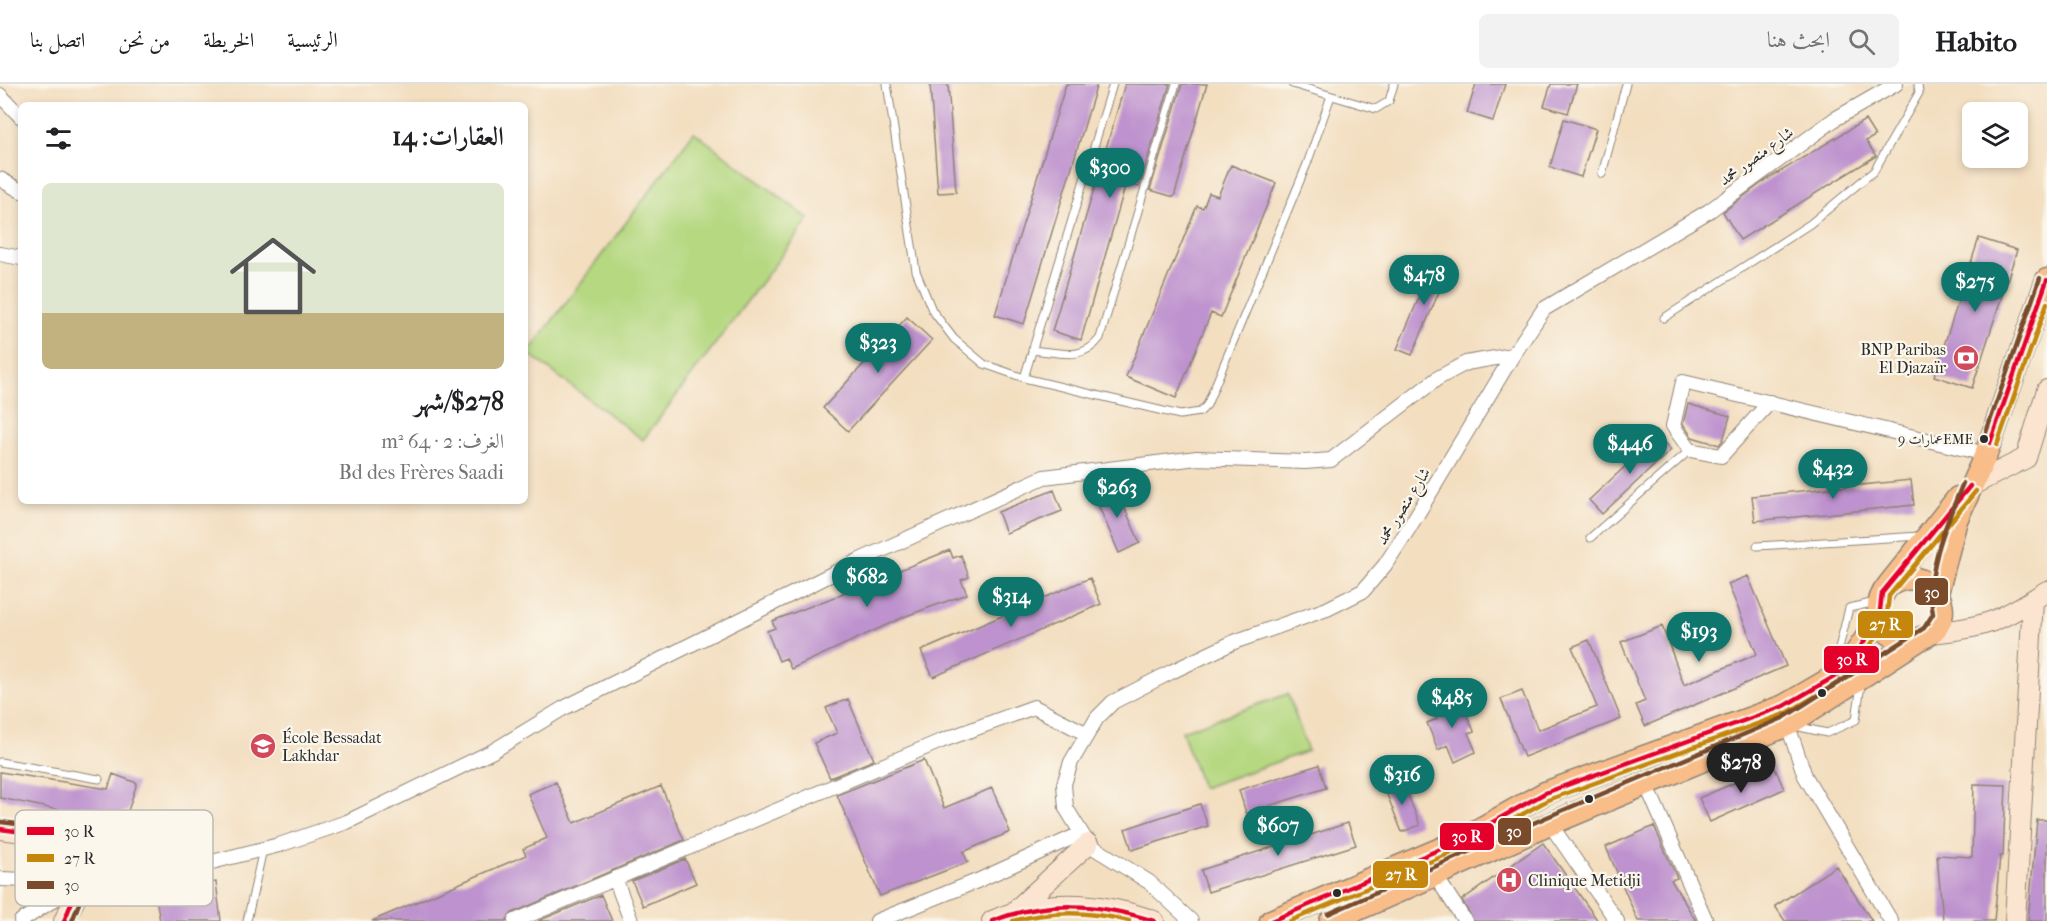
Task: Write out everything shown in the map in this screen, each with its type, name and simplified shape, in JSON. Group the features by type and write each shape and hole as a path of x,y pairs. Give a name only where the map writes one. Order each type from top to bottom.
{"main road":[{"path":"1331,921 1646,784 1785,715 1853,674 1925,636 1941,615 1939,598 1956,520 1986,454 2047,280"},
{"path":"1853,674 1882,602 1928,536 1970,486"},
{"path":"1925,636 1901,639 1884,628 1882,602 1905,577 1914,577 1931,586 1939,598"},
{"path":"1271,921 1457,842 1545,793 1785,715"}],"street":[{"name":"شارع منصور محمد","path":"1191,921 1149,882 1084,838 1066,808 1064,784 1071,762 1097,718 1113,702 1234,642 1328,609 1363,591 1409,528 1513,355 1544,309 1709,211 1835,119 1896,84"},
{"path":"0,95 18,114"},
{"path":"0,179 18,188"},
{"path":"0,254 18,257"},
{"path":"213,862 263,849 347,822 494,751 562,709 849,566 1044,477 1197,458 1305,462 1331,460 1438,378 1466,363 1513,355"},
{"path":"1770,402 1721,456 1690,450 1673,426 1683,382 1770,402 1986,454"},
{"path":"1970,486 2026,458 2047,390"},
{"path":"1925,636 1970,629 2004,618 2040,596"},
{"path":"2015,921 2040,596"},
{"path":"1939,598 1970,629"},
{"path":"515,921 941,741 1034,707 1087,734"},
{"path":"1785,715 1805,776 1891,921"},
{"path":"1646,784 1706,921"},
{"path":"1550,824 1617,921"},
{"path":"0,829 15,831"},
{"path":"1016,910 1084,838"},
{"path":"876,921 1084,838"},
{"path":"1424,857 1465,921"},
{"path":"615,878 631,921"},
{"path":"0,879 15,880"},
{"path":"992,921 1016,910 1053,904 1083,904 1113,909 1154,921"},
{"path":"21,921 44,906"},
{"path":"64,921 71,906"}],"lane":[{"path":"887,84 916,271 932,310 954,339 984,364 1024,378 1180,415 1200,412 1208,405 1307,164 1331,96"},
{"path":"1024,378 1113,84"},
{"path":"1032,350 1078,354 1094,347 1100,338 1176,84"},
{"path":"1292,84 1376,109 1389,101 1394,84"},
{"path":"1602,174 1626,84"},
{"path":"1664,318 1810,224 1874,171 1919,93 1918,84"},
{"path":"1590,538 1690,450"},
{"path":"1757,546 1928,536"},
{"path":"1785,715 1827,733 1856,720 1853,674 1839,648 1848,608 1882,602"},
{"path":"0,762 99,779"},
{"path":"247,921 263,849"}],"green space":[{"path":"694,132 809,219 643,440 528,353"},
{"path":"1288,694 1308,751 1202,788 1182,731"}],"building":[{"path":"930,84 948,84 956,192 938,193"},
{"path":"1066,84 1097,84 1024,324 995,315"},
{"path":"1125,84 1170,84 1139,187 1126,183 1081,340 1052,331"},
{"path":"1182,84 1207,84 1174,197 1150,190"},
{"path":"1476,84 1505,84 1493,121 1467,113"},
{"path":"1551,84 1577,84 1568,113 1544,106"},
{"path":"1564,119 1596,129 1581,177 1550,167"},
{"path":"1865,120 1875,136 1866,141 1876,156 1740,240 1723,212 1763,182"},
{"path":"1231,165 1276,183 1221,317 1211,313 1176,398 1126,377 1197,206 1203,208 1209,193 1218,196"},
{"path":"1979,238 2017,250 1972,388 1934,376"},
{"path":"1436,258 1451,264 1412,355 1397,349"},
{"path":"907,317 932,340 848,431 823,408"},
{"path":"1688,404 1730,416 1723,440 1719,445 1692,437 1683,424"},
{"path":"1658,436 1671,450 1602,514 1589,500"},
{"path":"1911,480 1914,505 1755,521 1752,496"},
{"path":"1115,486 1140,543 1119,553 1094,495"},
{"path":"1054,490 1062,511 1006,533 998,512"},
{"path":"950,550 953,558 961,555 969,577 961,580 967,594 906,616 791,669 786,658 779,661 767,631 775,628 772,621 837,596 889,570 890,574"},
{"path":"1748,576 1786,666 1645,726 1636,705 1645,701 1621,642 1662,626 1684,685 1757,654 1728,584"},
{"path":"1090,578 1101,604 933,677 921,651"},
{"path":"1589,640 1621,719 1524,757 1501,699 1522,691 1538,730 1597,707 1572,647"},
{"path":"1451,695 1459,714 1465,711 1474,731 1468,733 1476,752 1455,762 1448,745 1438,750 1427,723 1437,719 1430,704"},
{"path":"848,699 874,760 830,778 814,743 837,733 826,708"},
{"path":"924,760 944,808 992,788 1010,832 963,852 968,862 880,896 837,795"},
{"path":"1319,765 1326,788 1246,813 1239,790"},
{"path":"1774,766 1784,789 1710,822 1699,798"},
{"path":"0,772 108,789 113,774 137,783 128,810 59,810 0,798"},
{"path":"1402,780 1420,825 1402,832 1384,787"},
{"path":"556,782 574,823 661,786 684,840 512,913 506,921 372,921 526,855 523,849 547,838 528,794"},
{"path":"1974,784 2006,785 2003,856 2000,856 1994,921 1943,921 1937,855 1972,857"},
{"path":"1200,804 1208,826 1132,850 1125,829"},
{"path":"2037,820 2047,820 2047,921 2028,921"},
{"path":"1348,823 1356,845 1208,892 1201,870"},
{"path":"1654,826 1677,878 1671,880 1696,921 1638,921 1606,847"},
{"path":"1543,843 1598,921 1474,921 1462,900"},
{"path":"685,859 696,883 643,906 632,881"},
{"path":"1836,866 1872,921 1785,921 1775,906"},
{"path":"213,882 216,882 221,921 160,921 158,906 213,906"},
{"path":"601,895 612,921 538,921"}],"transit line":[{"name":"30","path":"1983,441 2040,278"},
{"path":"1990,443 2047,280"},
{"path":"1997,445 2047,303"},
{"name":"30","path":"1328,914 1547,817 1783,718 1924,628 1933,614 1932,581 1939,547 1963,483"},
{"path":"1271,921 1457,842 1545,793 1784,706 1844,671 1879,619 1882,593 1970,486"},
{"path":"1290,921 1460,849 1548,800 1787,713 1848,677 1886,623 1889,596 1976,491"},
{"name":"30","path":"1,822 15,824"},
{"path":"0,829 15,831"},
{"path":"64,921 70,906"},
{"name":"30","path":"72,921 78,906"},
{"path":"992,921 1033,910 1073,906 1113,910 1154,921"},
{"path":"1013,921 1042,915 1071,913 1100,915 1129,921"}],"place":[{"name":"BNP Paribas El Djazaïr","path":"1966,358"},
{"name":"عمارات 9EME","path":"1984,439"},
{"name":"École Bessadat Lakhdar","path":"263,746"},
{"name":"Clinique Metidji","path":"1509,880"}]}
